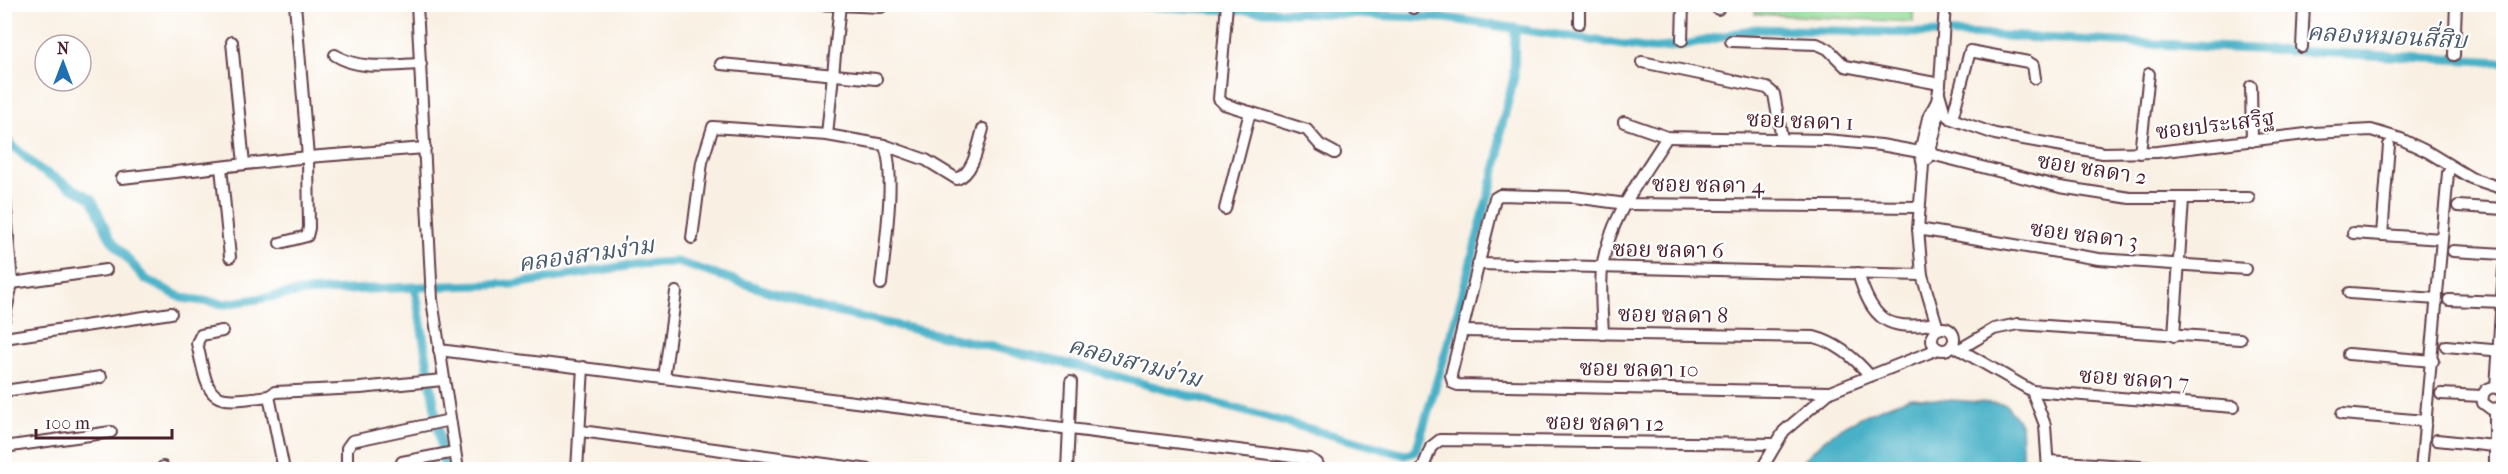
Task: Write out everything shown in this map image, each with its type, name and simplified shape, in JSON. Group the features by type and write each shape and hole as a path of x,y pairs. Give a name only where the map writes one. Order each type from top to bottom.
{"street":[{"path":"280,243 303,238 309,232 308,157 295,4"},
{"path":"417,4 432,300 439,350 440,380 458,470"},
{"path":"816,4 881,7"},
{"path":"1227,4 1219,99 1224,104 1307,130 1320,145 1335,153"},
{"path":"1579,23 1580,4"},
{"path":"1682,40 1683,4"},
{"path":"1938,349 1932,342 1937,326 1922,275 1918,229 1923,165 1938,114 1945,4"},
{"path":"2302,47 2304,4"},
{"path":"2454,55 2456,4"},
{"path":"827,135 840,5"},
{"path":"1731,41 1817,44 1828,49 1845,66 1939,92"},
{"path":"232,42 244,164"},
{"path":"1939,92 1945,114 1952,119 1970,51 2028,62 2032,65 2035,78"},
{"path":"335,55 344,61 363,64 421,64"},
{"path":"1642,62 1767,88 1774,94 1782,139"},
{"path":"721,64 876,80"},
{"path":"2140,153 2149,74"},
{"path":"2251,86 2252,141"},
{"path":"1225,209 1250,112"},
{"name":"ซอยประเสริฐ","path":"1952,119 1995,134 2103,153 2140,153 2371,130 2401,140 2471,178 2504,189"},
{"name":"ซอย ชลดา 1","path":"1624,122 1667,137 1782,139 1881,145 1926,153"},
{"path":"692,238 702,162 713,127 827,135 884,145 926,160 957,178 963,176 969,168 983,129"},
{"path":"1603,334 1602,268 1613,229 1667,137"},
{"path":"881,284 889,200 888,152 884,145"},
{"path":"2382,235 2389,145"},
{"path":"122,178 308,157 425,148"},
{"name":"ซอย ชลดา 2","path":"1926,153 2079,191 2130,198 2249,198"},
{"path":"221,167 230,257"},
{"path":"2421,470 2433,361 2448,173"},
{"path":"4,187 12,283 4,320"},
{"name":"ซอย ชลดา 4","path":"1478,264 1497,196 1574,197 1626,204 1919,207"},
{"path":"2174,336 2183,199"},
{"path":"2458,206 2504,209"},
{"name":"ซอย ชลดา 3","path":"1918,229 2099,259 2246,269"},
{"path":"2353,233 2442,239"},
{"path":"2453,251 2504,254"},
{"path":"1462,331 1478,264"},
{"name":"ซอย ชลดา 6","path":"1478,264 1922,275"},
{"path":"2482,396 2488,388 2500,391 2504,268"},
{"path":"12,283 106,270"},
{"path":"1858,273 1871,308 1880,317 1892,325 1907,328 1937,326 1951,332 1956,347 2032,391 2044,425 2048,465 2186,470"},
{"path":"664,378 676,292"},
{"path":"2349,293 2438,299"},
{"path":"2449,300 2502,302"},
{"path":"4,338 171,313"},
{"path":"1761,470 1784,431 1830,392 1938,349 1946,350 1956,347 1994,329 2018,324 2240,339"},
{"path":"222,331 206,333 198,338 205,378 212,393 218,399 226,401 269,396 275,392 360,388 440,380"},
{"name":"ซอย ชลดา 8","path":"1462,331 1814,337 1827,340 1848,354 1870,376"},
{"name":"ซอย ชลดา 10","path":"1462,331 1451,379 1458,386 1830,392"},
{"path":"2446,346 2501,351"},
{"path":"439,350 1310,459 1317,463 1320,470"},
{"path":"2348,354 2433,361"},
{"path":"577,470 583,367"},
{"path":"4,391 101,377"},
{"path":"1067,470 1071,382"},
{"name":"ซอย ชลดา 7","path":"2032,391 2234,407"},
{"path":"2441,394 2482,396"},
{"path":"269,396 284,470"},
{"path":"2482,396 2485,406 2499,406 2500,446 2495,470"},
{"path":"2342,414 2426,422"},
{"path":"347,470 346,448 352,441 448,420"},
{"path":"581,431 870,470"},
{"path":"4,447 111,432"},
{"name":"ซอย ชลดา 12","path":"1422,470 1435,442 1440,440 1776,444"},
{"path":"2437,440 2500,446"},
{"path":"402,462 453,452"}],"green space":[{"path":"1755,5 1913,5 1913,22 1755,14"}],"water":[{"path":"1911,397 2005,404 2021,424 2023,469 1798,469 1820,444 1848,424"}],"waterway":[{"name":"คลองหมอนสี่สิบ","path":"1086,4 1446,18 1650,49 1687,45 1755,29 1964,34 2504,62"},
{"name":"คลองสามง่าม","path":"415,287 515,284 639,264 677,262 828,310 1086,368 1405,455 1416,451 1458,311 1499,155 1500,133 1514,77 1515,28"},
{"name":"คลองสามง่าม","path":"4,138 39,169 92,199 110,238 145,279 182,298 225,304 302,292 415,287 445,470"}]}
